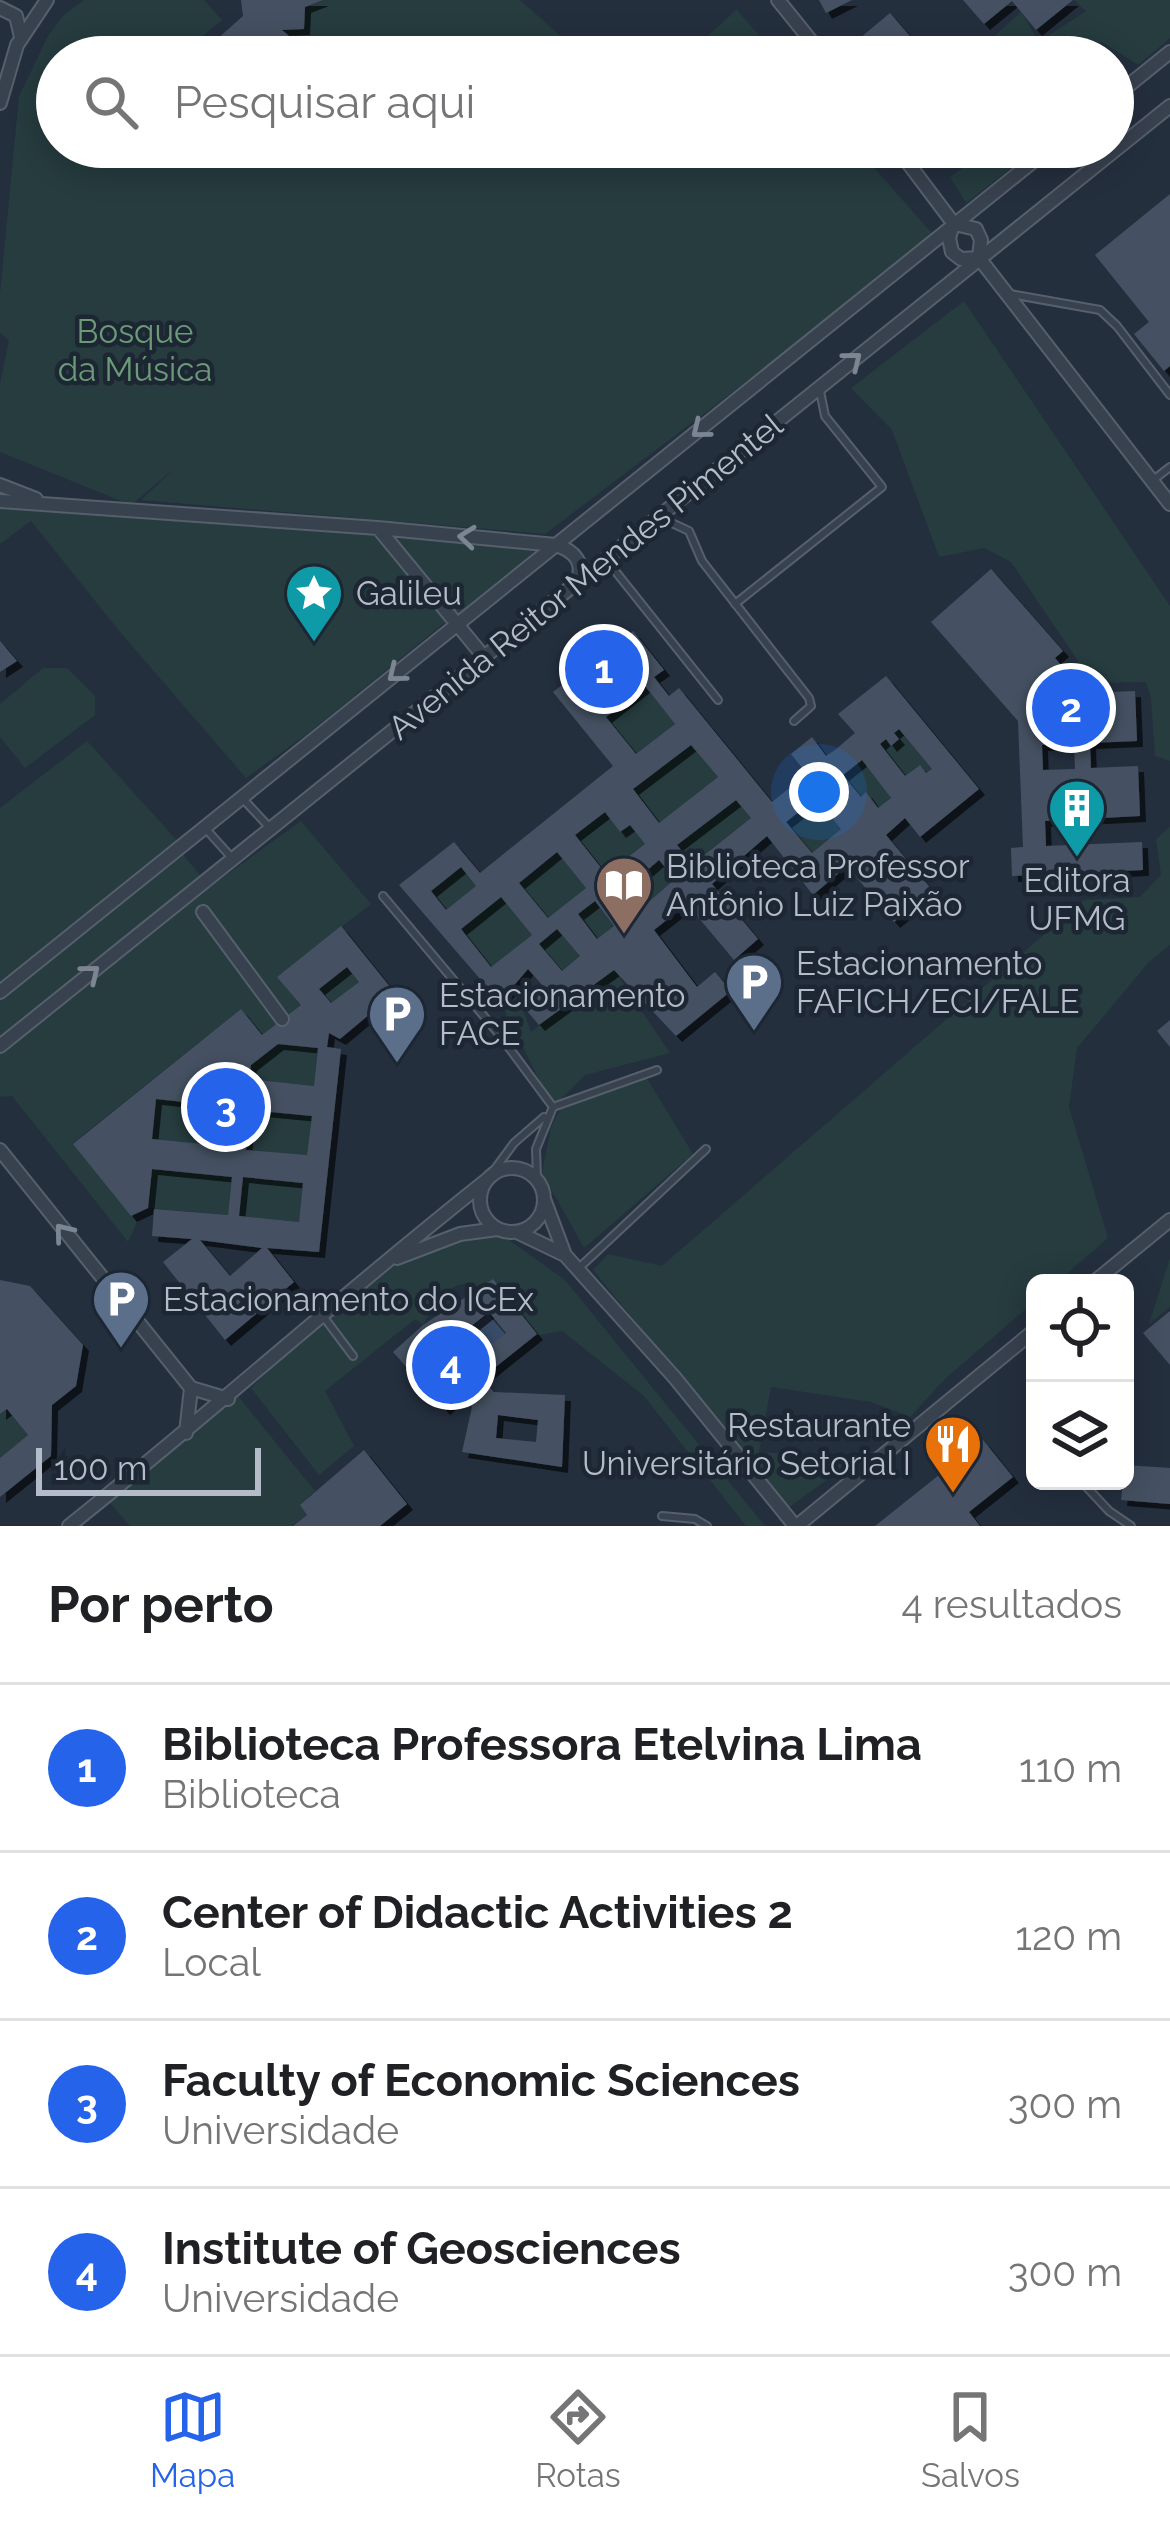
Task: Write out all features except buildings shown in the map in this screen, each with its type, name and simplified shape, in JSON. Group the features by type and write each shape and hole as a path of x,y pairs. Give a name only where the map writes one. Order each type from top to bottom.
{"street":[{"path":"0,103 19,41 20,22 5,9 25,0"},
{"path":"0,55 19,41 47,0"},
{"path":"778,0 807,36"},
{"path":"1134,81 1170,52"},
{"name":"Avenida Reitor Mendes Pimentel","path":"1134,135 1170,106"},
{"path":"912,168 954,224 976,229 981,240 979,258 1170,504"},
{"name":"Avenida Reitor Mendes Pimentel","path":"0,992 1025,168"},
{"name":"Avenida Reitor Mendes Pimentel","path":"0,1046 1092,168"},
{"path":"954,224 949,238 952,252 961,259 979,258"},
{"path":"0,485 54,505"},
{"path":"0,501 556,545 575,554 580,563 577,582"},
{"path":"378,528 484,657"},
{"path":"203,912 282,1019"},
{"path":"0,1150 191,1388 228,1399"},
{"path":"69,1526 228,1399 379,1265 490,1176 512,1168 537,1180 565,1255 675,1378 796,1526 1026,1337"},
{"path":"490,1176 482,1187 481,1207 497,1229"},
{"path":"516,1232 539,1217 544,1199"},
{"path":"1104,1274 1170,1220"},
{"path":"379,1265 437,1241 497,1229 516,1232 565,1255"},
{"path":"185,1434 191,1388"}],"lane":[{"path":"1007,294 1100,310 1170,395"},
{"path":"735,604 882,487 825,416 819,387"},
{"path":"1152,481 1170,467"},
{"path":"659,517 685,526 694,548 809,698 811,706 794,722"},
{"path":"606,560 718,700"},
{"path":"242,797 270,828"},
{"path":"205,828 232,858"},
{"path":"383,896 553,1107"},
{"path":"490,1176 514,1143 553,1107 656,1070"},
{"path":"537,1180 536,1149 553,1107"},
{"path":"578,1270 706,1149"},
{"path":"1113,1274 1114,1266"},
{"path":"320,1313 353,1356"},
{"path":"1093,1490 1131,1526"},
{"path":"662,1516 694,1519 707,1526"}],"green space":[{"path":"84,0 204,0 222,20 203,36 48,36"},
{"path":"324,0 520,0 560,36 290,36 283,31 303,29 305,7"},
{"path":"1074,0 1170,0 1170,38 1138,65 1134,62 1134,36 1048,36 1086,11"},
{"path":"736,10 759,36 708,36"},
{"path":"1021,12 1035,36 994,36"},
{"name":"Bosque da Música","path":"36,61 36,168 874,168 936,238 545,534 141,500 175,468 131,505 0,452 0,384 9,340 0,333 0,294 19,96"},
{"path":"963,168 1011,168 966,203 950,177"},
{"path":"964,301 1170,606 1170,761 1155,756 1146,682 1093,683 1011,562 984,548 939,557 892,430 851,388"},
{"path":"0,507 371,532 449,619 246,778 31,521 0,544"},
{"path":"378,528 556,545 457,625"},
{"path":"43,668 67,668 95,696 95,715 25,768 0,737 0,704"},
{"path":"645,686 675,724 636,754 606,717"},
{"path":"899,729 932,769 926,773 919,765 905,776 880,744 886,739 891,745 899,739 894,733"},
{"path":"87,741 182,846 179,850 205,881 113,957 301,821 371,904 278,976 301,1005 262,1035 241,1009 73,1143 137,1222 128,1242 12,1096 0,1097 0,808"},
{"path":"691,745 718,777 659,823 633,789"},
{"path":"862,760 891,798 878,808 867,793 861,797 843,775"},
{"path":"816,798 841,829 812,853 786,822"},
{"path":"736,800 751,818 693,864 677,845"},
{"path":"605,812 620,832 630,825 645,844 606,874 575,835"},
{"path":"1170,827 1170,945 1149,962 1077,1048 1069,1107 1108,1238 1066,1274 1026,1274 1026,1309 946,1378 910,1417 871,1402 771,1387 759,1452 842,1457 849,1464 788,1508 593,1270 608,1254 662,1266 1084,900 1140,897 1161,875 1156,839"},
{"path":"557,852 586,888 548,918 519,883"},
{"path":"659,860 675,879 637,912 621,893"},
{"path":"461,867 476,886 446,910 431,891"},
{"path":"501,897 532,935 491,967 461,929"},
{"path":"595,902 614,926 597,939 578,914"},
{"path":"557,929 580,956 562,971 539,944"},
{"path":"347,967 359,982 331,1003 319,989"},
{"path":"614,970 670,1053 585,1075 553,1107 500,1002 526,986 521,1004 531,1032"},
{"path":"278,1044 318,1048 314,1086 249,1079 251,1065"},
{"path":"646,1077 693,1154 584,1248 542,1173 551,1127 560,1110"},
{"path":"156,1099 239,1108 235,1147 152,1139"},
{"path":"250,1110 312,1116 307,1155 246,1150"},
{"path":"152,1169 232,1177 228,1215 148,1208"},
{"path":"243,1177 303,1183 299,1222 239,1216"},
{"path":"498,1232 565,1280 765,1526 746,1526 644,1396 562,1331 528,1342 489,1295 465,1284 438,1301 423,1325 415,1319 325,1391 354,1446 319,1475 251,1388 369,1272 460,1238"},
{"path":"1170,1258 1170,1307 1149,1324"},
{"path":"238,1396 315,1491 300,1505 307,1515 291,1526 130,1526 105,1497"},
{"path":"7,1409 28,1435 0,1458 0,1414"}],"water":[{"path":"488,1314 506,1335 479,1357 462,1335"},
{"path":"453,1341 470,1362 444,1383 426,1362"}],"place":[{"name":"Galileu","path":"314,644"},
{"name":"Biblioteca Professora Etelvina Lima","path":"604,669"},
{"name":"Center of Didactic Activities 2","path":"1071,708"},
{"name":"Editora UFMG","path":"1077,859"},
{"name":"Biblioteca Professor Antônio Luiz Paixão","path":"624,936"},
{"name":"Estacionamento FAFICH/ECI/FALE","path":"754,1033"},
{"name":"Estacionamento FACE","path":"397,1065"},
{"name":"Faculty of Economic Sciences","path":"226,1107"},
{"name":"Estacionamento do ICEx","path":"121,1350"},
{"name":"Institute of Geosciences","path":"451,1365"},
{"name":"Restaurante Universitário Setorial I","path":"953,1495"}]}
